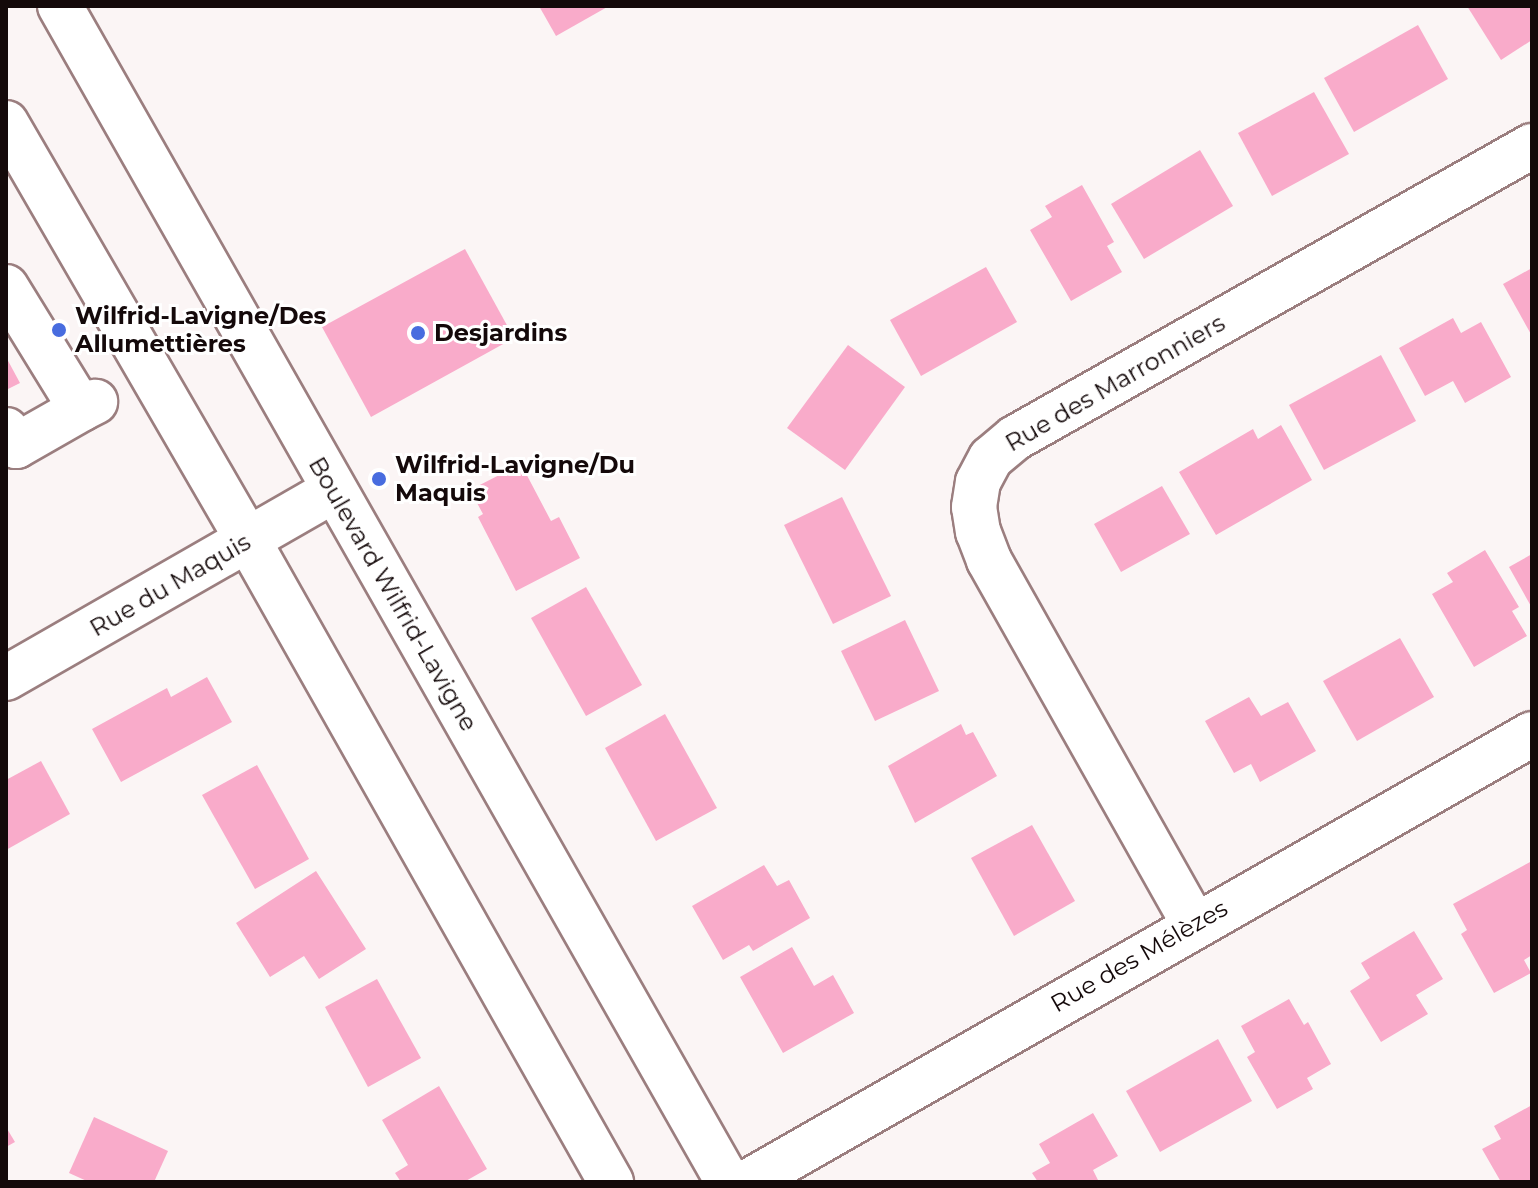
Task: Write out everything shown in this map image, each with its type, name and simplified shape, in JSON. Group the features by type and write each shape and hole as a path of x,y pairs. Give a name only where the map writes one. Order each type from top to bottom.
{"street":[{"name":"Boulevard Wilfrid-Lavigne","path":"60,6 728,1182"},
{"path":"10,141 248,540 611,1182"},
{"name":"Rue des Marronniers","path":"1194,924 989,560 978,532 974,507 978,482 991,458 1015,438 1532,146"},
{"path":"6,287 88,406 9,442"},
{"name":"Rue du Maquis","path":"6,678 333,491"},
{"name":"Rue des Mélèzes","path":"748,1182 1194,924 1532,734"}],"building":[{"path":"539,6 609,6 556,36"},
{"path":"1467,6 1532,6 1532,40 1501,60"},
{"path":"1418,25 1448,79 1354,132 1324,78"},
{"path":"1314,92 1349,154 1272,196 1238,133"},
{"path":"1200,150 1233,206 1144,259 1111,204"},
{"path":"1082,185 1114,242 1107,246 1122,272 1071,301 1030,230 1052,217 1045,206"},
{"name":"Desjardins","path":"465,249 514,338 371,417 322,327"},
{"path":"986,267 1017,322 921,376 890,320"},
{"path":"1532,268 1532,336 1503,284"},
{"path":"1453,318 1461,333 1481,322 1511,377 1465,403 1453,381 1425,396 1399,348"},
{"path":"848,345 905,387 845,470 787,428"},
{"path":"1381,355 1416,421 1324,470 1289,405"},
{"path":"6,357 20,383 6,390"},
{"path":"1281,425 1312,480 1216,535 1179,472 1253,429 1258,439"},
{"path":"521,464 551,521 559,517 580,558 516,591 478,517 483,514 470,490"},
{"path":"1162,486 1190,534 1121,572 1094,524"},
{"path":"842,497 891,596 833,624 784,525"},
{"path":"1485,550 1519,607 1512,611 1527,636 1474,667 1432,594 1453,582 1447,573"},
{"path":"1532,554 1532,608 1509,567"},
{"path":"586,587 642,685 586,716 531,618"},
{"path":"905,620 939,691 875,721 841,651"},
{"path":"1400,638 1434,697 1357,741 1323,681"},
{"path":"207,677 232,722 121,782 92,729 167,688 171,697"},
{"path":"1249,697 1261,716 1288,702 1316,751 1260,782 1251,764 1234,773 1205,721"},
{"path":"665,714 717,808 656,841 605,748"},
{"path":"961,724 966,735 973,732 997,776 915,823 888,766"},
{"path":"41,761 70,814 6,850 6,780"},
{"path":"257,765 309,859 255,889 202,795"},
{"path":"1032,825 1075,901 1014,936 971,858"},
{"path":"1532,861 1532,955 1524,960 1531,973 1494,993 1461,934 1467,930 1453,904"},
{"path":"764,865 777,886 789,880 810,918 753,951 749,945 723,960 692,906"},
{"path":"316,871 366,949 319,979 304,956 270,977 236,923"},
{"path":"1414,931 1443,979 1416,995 1428,1014 1381,1042 1350,991 1370,978 1361,963"},
{"path":"792,947 814,986 833,975 854,1013 783,1053 740,977"},
{"path":"377,979 421,1058 368,1087 325,1007"},
{"path":"1289,999 1304,1025 1308,1022 1331,1064 1307,1078 1313,1089 1277,1109 1247,1057 1255,1052 1241,1026"},
{"path":"1218,1039 1252,1101 1160,1152 1126,1091"},
{"path":"439,1086 487,1169 464,1182 401,1182 395,1173 408,1165 382,1120"},
{"path":"1532,1105 1532,1182 1501,1182 1482,1149 1501,1139 1494,1126"},
{"path":"1093,1113 1118,1156 1093,1170 1099,1182 1038,1182 1032,1173 1050,1163 1039,1144"},
{"path":"94,1117 168,1151 154,1182 89,1182 69,1173"},
{"path":"6,1127 15,1142 6,1147"}],"place":[{"name":"Wilfrid-Lavigne/Des Allumettières","path":"59,330"},
{"name":"Desjardins","path":"418,333"},
{"name":"Wilfrid-Lavigne/Du Maquis","path":"379,479"}]}
